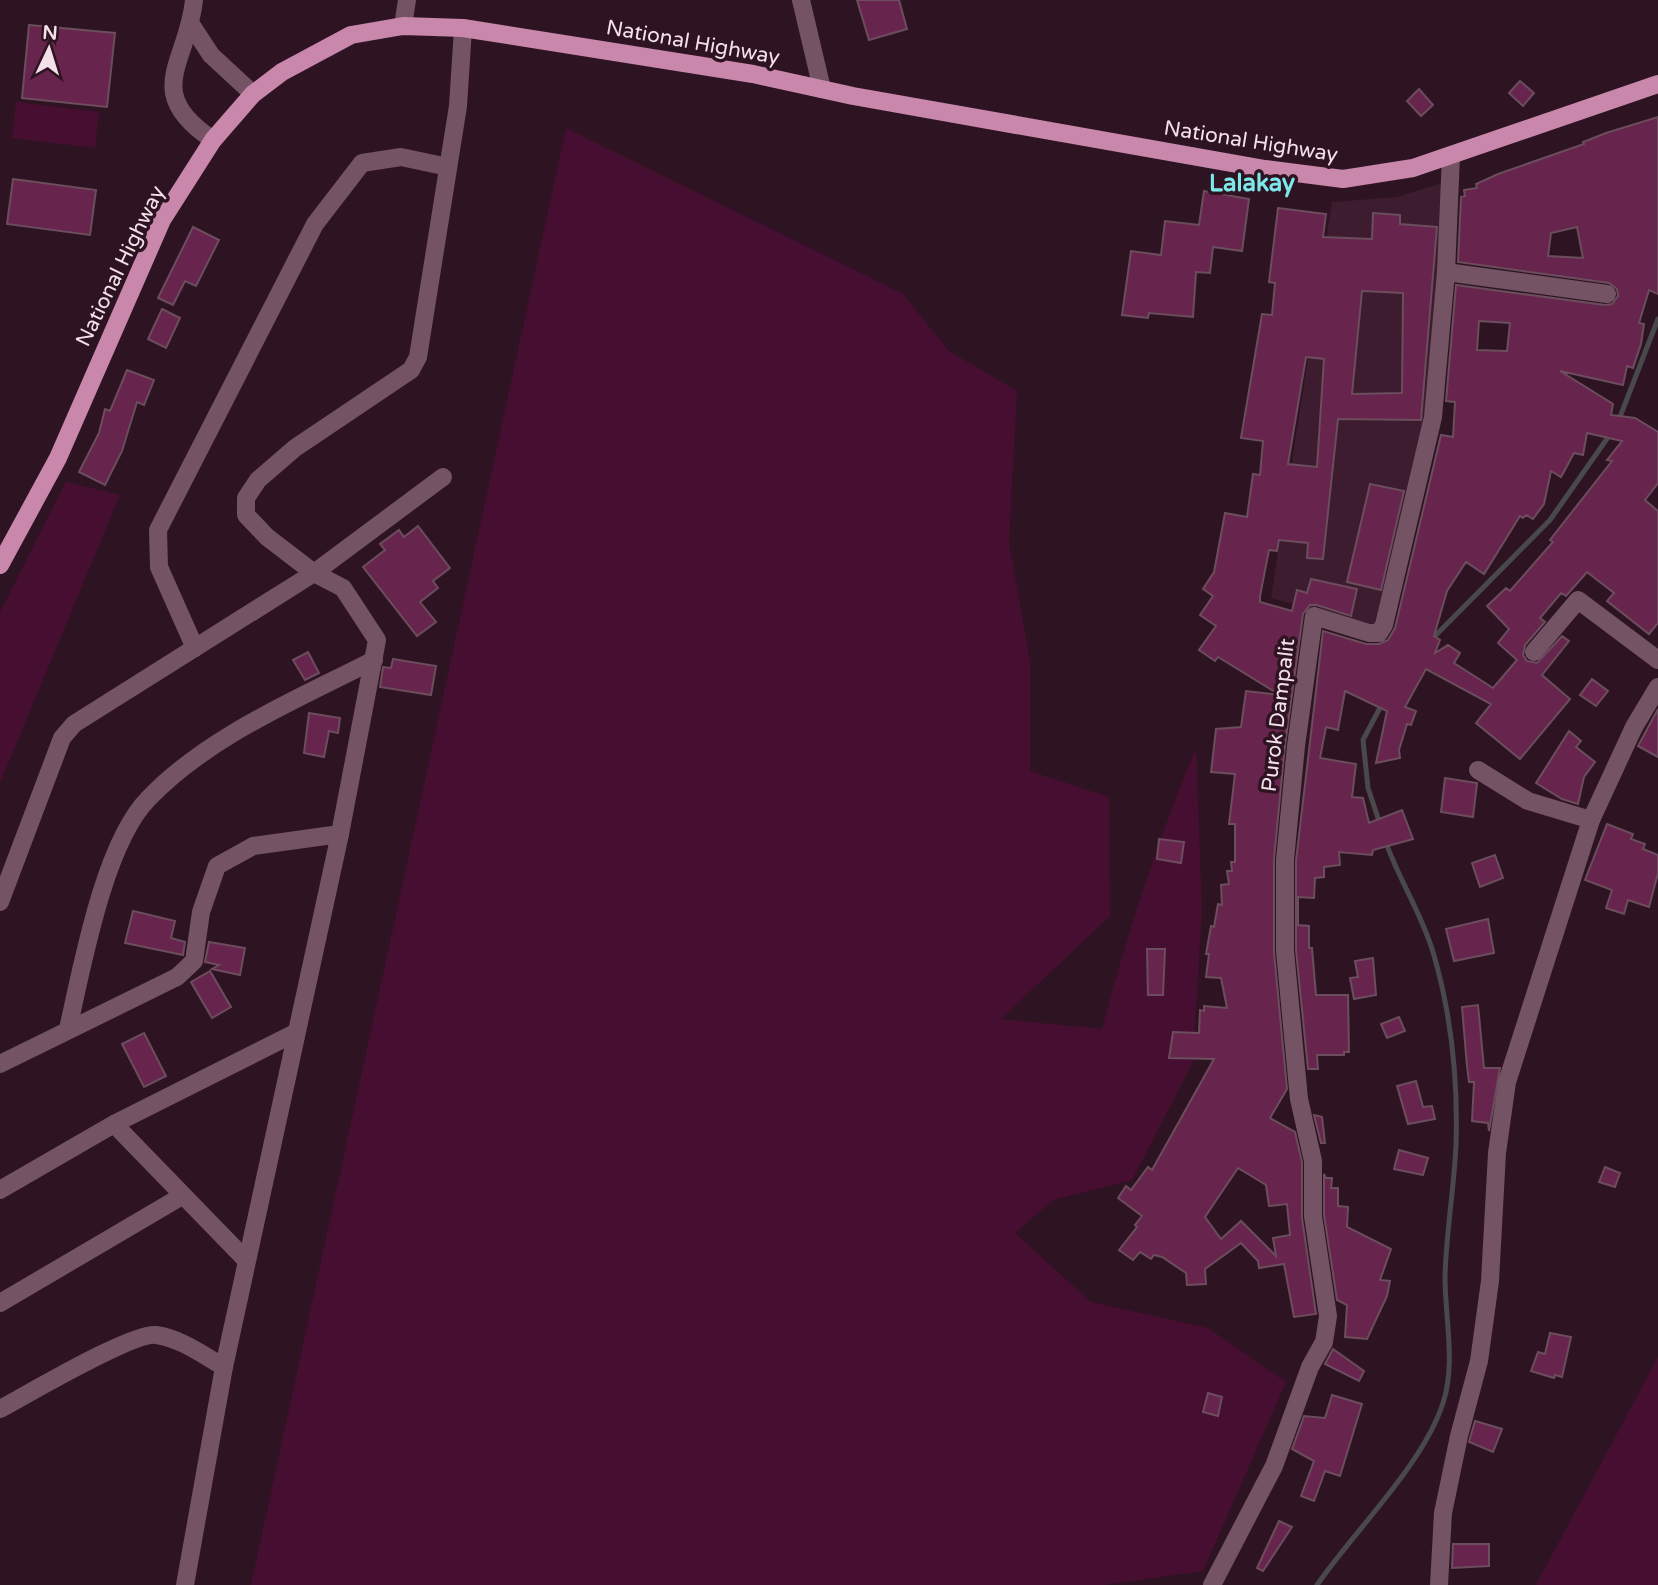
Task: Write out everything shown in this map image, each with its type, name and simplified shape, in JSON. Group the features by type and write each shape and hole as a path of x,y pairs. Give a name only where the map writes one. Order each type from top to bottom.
{"main road":[{"name":"National Highway","path":"0,565 58,458 162,220 213,140 253,94 316,51 351,35 403,26 463,28 753,74 822,89 1265,169 1343,179 1413,168 1658,84"}],"street":[{"path":"194,0 192,26 175,62 176,103 189,124 213,140"},
{"path":"403,26 407,0"},
{"path":"801,0 822,89"},
{"path":"192,26 211,55 253,94"},
{"path":"186,1585 224,1367 340,834 377,640 343,589 314,573 267,537 246,516 246,498 258,480 295,448 411,370 418,357 458,106 463,28"},
{"name":"Purok Dampalit","path":"1213,1585 1274,1466 1310,1367 1324,1342 1328,1316 1316,1237 1313,1161 1300,1099 1285,951 1285,860 1296,746 1314,616 1369,633 1379,633 1384,625 1433,417 1446,272 1451,156"},
{"path":"195,648 159,567 158,530 315,224 362,163 401,157 449,167"},
{"path":"1446,272 1607,294"},
{"path":"0,902 62,738 74,724 314,573 443,477"},
{"path":"1534,652 1578,600 1658,660"},
{"path":"68,1029 102,890 127,831 146,800 200,754 374,660"},
{"path":"1439,1585 1443,1513 1458,1436 1479,1361 1490,1281 1497,1153 1507,1082 1591,820 1634,727 1658,687"},
{"path":"1478,770 1528,801 1591,820"},
{"path":"0,1064 177,977 194,961 201,912 217,866 253,846 340,834"},
{"path":"0,1190 114,1124 295,1033"},
{"path":"114,1124 246,1260"},
{"path":"0,1303 182,1196"},
{"path":"0,1409 117,1347 154,1334 192,1348 224,1367"}],"shaded area":[{"path":"16,102 99,112 95,148 12,138"},
{"path":"566,128 903,294 949,351 1017,391 1009,543 1030,661 1030,771 1109,797 1110,916 1001,1019 1102,1029 1144,887 1196,748 1202,908 1193,1062 1132,1180 1053,1200 1015,1233 1091,1302 1208,1328 1286,1382 1203,1571 1104,1585 251,1585"},
{"path":"1448,181 1429,422 1383,610 1375,625 1271,598 1332,202 1397,197"},
{"path":"66,482 120,495 0,783 0,612"},
{"path":"1658,1357 1658,1585 1536,1585"}],"building":[{"path":"857,0 899,0 907,29 869,40"},
{"path":"29,25 115,33 107,107 22,98"},
{"path":"1520,81 1534,93 1523,106 1509,93"},
{"path":"1419,89 1433,105 1421,116 1407,101"},
{"path":"1658,117 1658,294 1649,290 1639,323 1644,324 1641,344 1633,368 1627,366 1623,385 1560,371 1613,404 1611,415 1635,418 1658,432 1658,483 1645,500 1658,511 1658,623 1649,634 1607,601 1614,593 1587,572 1566,596 1561,593 1540,618 1545,622 1525,645 1523,655 1527,661 1537,663 1562,636 1569,641 1542,675 1570,699 1520,759 1476,723 1491,704 1426,669 1405,707 1416,711 1411,725 1407,724 1399,750 1400,758 1376,763 1387,711 1345,691 1338,730 1326,727 1320,758 1356,764 1352,797 1363,798 1369,823 1402,810 1413,839 1373,850 1372,855 1339,852 1340,865 1324,867 1324,877 1315,878 1314,898 1298,897 1298,925 1309,926 1309,948 1312,948 1316,995 1348,995 1349,1052 1344,1052 1344,1055 1317,1055 1318,1069 1308,1069 1296,950 1296,861 1323,631 1366,644 1379,644 1388,640 1395,628 1441,435 1453,437 1455,402 1446,401 1456,285 1605,305 1612,304 1618,296 1617,289 1609,283 1458,262 1461,197 1465,196 1464,190 1477,188 1476,184 1498,174 1584,144 1583,142","holes":["1577,227 1583,258 1548,256 1551,233","1479,321 1510,323 1507,351 1477,350","1587,433 1622,441 1607,460 1612,461 1550,540 1553,542 1510,591 1506,588 1487,606 1509,629 1498,643 1517,660 1493,688 1454,663 1460,653 1448,645 1435,653 1440,640 1434,636 1447,591 1466,562 1484,574 1520,516 1523,518 1526,515 1533,519 1544,504 1551,471 1561,477 1574,453 1583,455"]},
{"path":"13,179 96,190 90,235 7,224"},
{"path":"1204,191 1249,199 1242,251 1213,247 1210,273 1196,272 1193,317 1149,313 1148,318 1122,315 1131,251 1161,255 1165,221 1199,225"},
{"path":"1278,208 1326,214 1323,237 1372,239 1373,213 1400,215 1400,224 1437,227 1421,420 1338,419 1323,559 1307,558 1308,543 1279,540 1277,551 1269,550 1260,596 1260,602 1292,611 1297,590 1307,593 1311,579 1357,589 1351,616 1317,605 1310,605 1303,614 1285,745 1274,859 1274,952 1287,1089 1270,1118 1295,1132 1302,1162 1302,1218 1316,1314 1294,1317 1284,1264 1259,1268 1258,1261 1241,1243 1205,1269 1206,1284 1187,1285 1186,1273 1162,1257 1154,1255 1151,1259 1140,1252 1133,1260 1119,1250 1142,1216 1118,1198 1126,1186 1131,1190 1148,1167 1152,1170 1214,1059 1169,1058 1173,1032 1199,1033 1200,1010 1204,1011 1204,1006 1227,1008 1221,978 1206,977 1209,954 1206,954 1211,926 1214,927 1218,904 1222,905 1221,885 1229,884 1227,871 1232,871 1231,862 1235,862 1235,824 1229,824 1235,774 1211,772 1216,729 1241,727 1246,691 1280,695 1218,657 1215,661 1199,650 1216,626 1200,615 1213,596 1203,589 1214,572 1225,513 1247,517 1253,474 1260,475 1263,441 1241,438 1262,314 1272,315 1275,283 1269,282","holes":["1362,291 1403,293 1402,393 1352,394","1306,357 1324,359 1317,467 1288,464","1238,1168 1266,1185 1269,1206 1287,1204 1290,1235 1273,1238 1276,1256 1241,1221 1221,1239 1205,1217"]},
{"path":"193,227 219,240 196,286 185,281 173,305 158,298"},
{"path":"162,309 180,318 166,348 148,339"},
{"path":"127,370 154,380 144,405 137,402 122,451 105,485 79,472 99,433 105,409 110,411"},
{"path":"1370,484 1404,491 1381,590 1347,582"},
{"path":"418,526 450,568 433,581 438,588 420,602 436,622 417,636 363,567 385,550 380,544 399,530 404,537"},
{"path":"308,652 319,673 305,680 293,660"},
{"path":"393,659 436,666 431,695 380,687 383,667 391,668"},
{"path":"1592,679 1608,691 1596,706 1580,695"},
{"path":"1658,709 1658,757 1638,746"},
{"path":"309,713 340,718 338,733 329,731 324,757 304,753"},
{"path":"1569,731 1581,741 1576,747 1595,762 1584,777 1578,804 1562,799 1536,783"},
{"path":"1445,778 1477,783 1473,817 1441,812"},
{"path":"1607,824 1633,834 1631,839 1645,844 1643,849 1658,855 1658,873 1649,907 1628,900 1624,914 1606,908 1612,890 1585,880"},
{"path":"1159,839 1184,842 1181,863 1157,859"},
{"path":"1495,855 1503,878 1480,887 1472,863"},
{"path":"133,911 175,921 171,938 185,942 183,955 125,943"},
{"path":"1488,919 1494,953 1454,961 1446,929"},
{"path":"209,942 245,948 240,975 212,969 219,965 205,962"},
{"path":"1147,949 1165,949 1163,995 1148,995"},
{"path":"1373,958 1376,995 1354,999 1350,978 1358,977 1355,961"},
{"path":"210,971 231,1007 212,1018 191,982"},
{"path":"1478,1005 1484,1068 1500,1068 1489,1131 1488,1123 1472,1121 1474,1082 1469,1082 1467,1066 1462,1007"},
{"path":"1399,1017 1405,1031 1387,1038 1381,1024"},
{"path":"144,1033 166,1076 144,1087 122,1044"},
{"path":"1416,1081 1423,1107 1432,1106 1435,1119 1408,1124 1397,1086"},
{"path":"1314,1115 1322,1117 1325,1143 1321,1143"},
{"path":"1399,1150 1428,1158 1423,1175 1394,1169"},
{"path":"1605,1167 1620,1173 1615,1187 1599,1182"},
{"path":"1324,1174 1326,1178 1332,1178 1331,1188 1338,1188 1338,1206 1348,1207 1347,1227 1391,1249 1380,1280 1390,1281 1387,1296 1367,1339 1345,1337 1347,1305 1337,1300 1324,1215"},
{"path":"1550,1333 1571,1337 1562,1377 1555,1375 1554,1378 1531,1371 1538,1352 1545,1354"},
{"path":"1333,1349 1364,1371 1359,1381 1325,1364"},
{"path":"1208,1393 1222,1397 1218,1416 1203,1412"},
{"path":"1332,1395 1362,1404 1340,1476 1325,1471 1314,1501 1301,1496 1314,1461 1292,1449 1304,1416 1325,1418"},
{"path":"1475,1421 1502,1429 1493,1452 1469,1442"},
{"path":"1279,1521 1292,1527 1263,1571 1257,1568"},
{"path":"1453,1544 1489,1544 1489,1566 1452,1568"}],"waterway":[{"path":"1618,422 1658,319"},
{"path":"1430,641 1550,520 1611,433"},
{"path":"1380,824 1368,788 1363,740 1382,704"},
{"path":"1317,1585 1420,1450 1443,1403 1449,1373 1445,1277 1455,1162 1452,1048 1433,952 1385,840"}],"district":[{"name":"Lalakay","path":"1252,183"}]}
